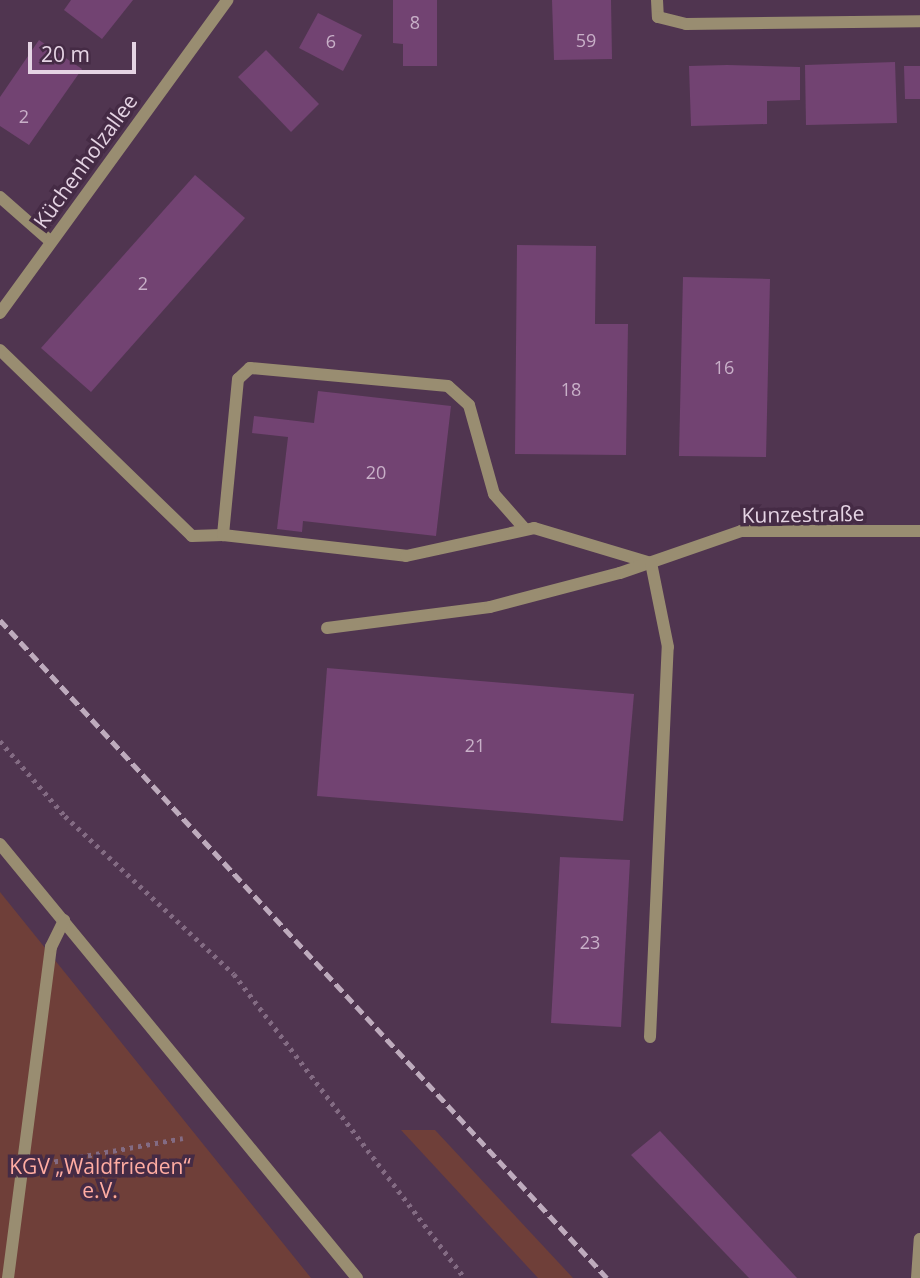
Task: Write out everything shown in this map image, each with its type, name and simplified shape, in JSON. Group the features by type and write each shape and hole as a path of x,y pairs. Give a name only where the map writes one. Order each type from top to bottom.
{"street":[{"name":"Küchenholzallee","path":"0,313 228,0"},
{"path":"657,0 658,17 686,24 920,21"},
{"path":"0,197 50,241"},
{"path":"0,350 192,536 223,535 406,556 524,528 650,562 668,646 650,1037"},
{"path":"223,535 238,379 250,368 448,386 462,393 486,479 524,528"},
{"name":"Kunzestraße","path":"327,628 489,607 650,562 741,531 920,531"},
{"path":"0,844 357,1278"},
{"path":"8,1278 26,1167 51,947 64,920"},
{"path":"917,1278 920,1239"}],"path":[{"path":"0,741 65,816 234,974 465,1278"},
{"path":"26,1167 183,1138"}],"green space":[{"name":"KGV „Waldfrieden“ e.V.","path":"0,892 311,1278 0,1278"},
{"path":"401,1130 435,1130 573,1278 538,1278"}],"building":[{"path":"71,0 133,0 102,39 64,10"},
{"path":"393,0 437,0 437,66 403,66 403,44 393,43"},
{"path":"552,0 611,0 612,59 554,60"},
{"path":"318,13 362,35 343,71 299,48"},
{"path":"39,40 82,69 29,145 0,126 0,97"},
{"path":"266,50 319,104 291,132 238,77"},
{"path":"895,62 897,123 806,125 805,65"},
{"path":"689,66 800,67 800,100 767,101 767,124 691,126"},
{"path":"904,66 920,66 920,99 905,99"},
{"path":"195,175 245,218 91,392 41,348"},
{"path":"517,245 596,246 595,324 628,324 626,455 515,454"},
{"path":"683,277 770,279 766,457 679,456"},
{"path":"318,391 451,406 436,536 303,521 302,532 277,529 288,437 252,433 254,416 314,423"},
{"path":"327,668 634,694 623,821 317,796"},
{"path":"560,857 630,860 621,1027 551,1023"},
{"path":"660,1131 797,1278 749,1278 631,1155"}],"railway":[{"path":"0,620 607,1278"}]}
